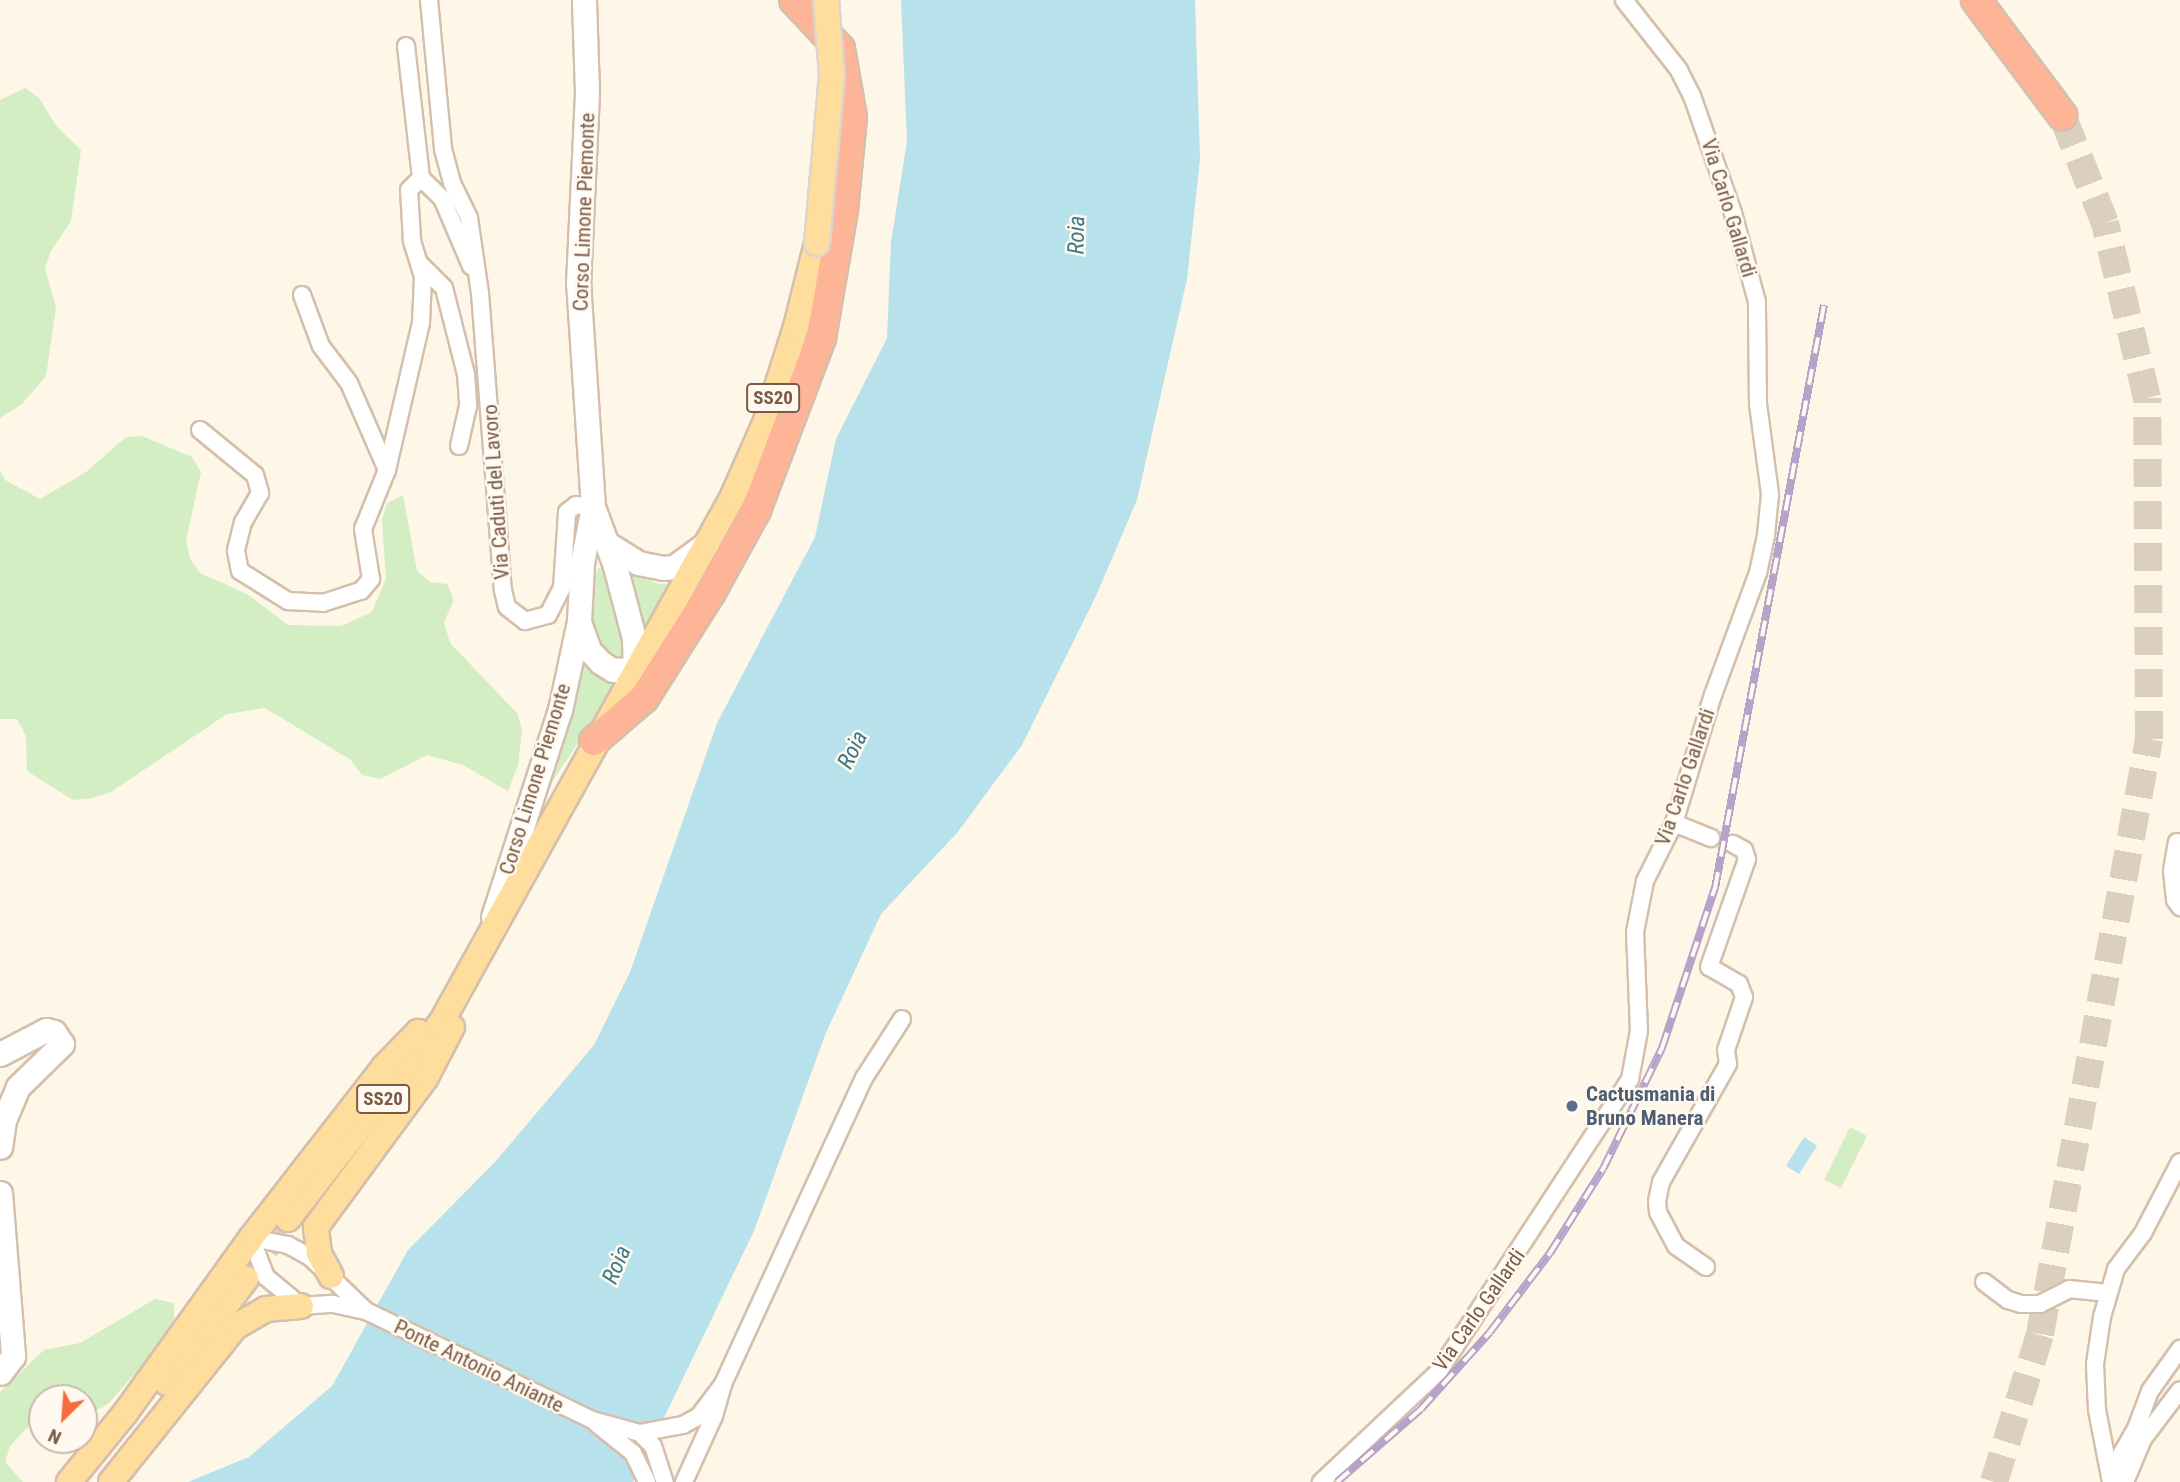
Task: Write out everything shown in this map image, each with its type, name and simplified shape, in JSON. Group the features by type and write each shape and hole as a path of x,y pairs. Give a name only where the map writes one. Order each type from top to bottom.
{"highway":[{"path":"594,741 644,698 711,592 756,510 821,338 843,211 852,117 840,49 794,0"},
{"path":"1976,0 2062,116"}],"main road":[{"name":"Corso Limone Piemonte","path":"487,936 560,710 579,621 584,549 593,507 578,284 587,92 584,0"},
{"name":"SS20","path":"635,669 707,543 766,421 796,327 817,243 832,76 827,0"},
{"name":"Corso Limone Piemonte","path":"288,1219 442,1021 635,669 634,638 608,544 593,507"},
{"path":"608,544 638,563 663,568 674,567 707,543"},
{"name":"Corso Limone Piemonte","path":"579,621 589,650 600,662 613,670 635,669"},
{"path":"69,1482 127,1412 251,1238 384,1067 468,973"},
{"path":"331,1276 315,1255 316,1227 324,1212 426,1077 453,1025 468,973"},
{"path":"0,1054 46,1030 54,1032 62,1044 18,1087 4,1121 0,1147"},
{"path":"0,1193 13,1356 0,1373"},
{"path":"89,1482 246,1279"},
{"path":"110,1482 151,1437 235,1327 283,1303"}],"street":[{"path":"429,0 443,149 452,183 469,218 478,278"},
{"name":"Via Carlo Gallardi","path":"1321,1482 1439,1371 1630,1079 1639,1031 1635,932 1645,881 1674,823 1713,695 1758,573 1766,535 1770,494 1758,404 1760,329 1757,302 1704,123 1679,70 1624,0"},
{"path":"406,46 421,178 442,198 478,278"},
{"path":"200,430 255,475 260,493 243,522 236,551 240,571 288,601 308,605 344,598 362,591 371,579 363,529 387,470 421,323 419,263 409,190 421,178"},
{"path":"419,263 444,288 466,374 468,406 458,446"},
{"name":"Via Caduti del Lavoro","path":"478,278 503,590 507,607 525,621 548,615 562,588 567,512 576,505 593,507"},
{"path":"302,295 321,346 349,383 387,470"},
{"path":"1674,823 1711,838"},
{"path":"2177,842 2172,870 2175,900 2180,907"},
{"path":"1706,1267 1676,1247 1658,1212 1657,1201 1661,1182 1728,1064 1726,1050 1744,997 1739,984 1709,967 1746,859 1744,850 1733,844"},
{"path":"684,1482 696,1458 723,1384 864,1078 902,1018"},
{"path":"2111,1482 2097,1409 2095,1364 2108,1293 2116,1269 2143,1233 2180,1162"},
{"path":"251,1238 288,1245 315,1255"},
{"path":"251,1238 266,1277 283,1303"},
{"name":"Ponte Antonio Aniante","path":"331,1276 366,1311"},
{"path":"1984,1282 2008,1300 2021,1304 2040,1304 2068,1289 2108,1293"},
{"name":"Ponte Antonio Aniante","path":"283,1303 333,1304 366,1311 592,1420 640,1433 683,1425 699,1416 723,1384"},
{"path":"2111,1482 2115,1465 2136,1431 2150,1391 2180,1349"},
{"path":"2125,1482 2143,1439 2180,1390"},
{"name":"Ponte Antonio Aniante","path":"592,1420 663,1474"},
{"path":"640,1433 653,1446 663,1474 696,1458"},
{"name":"Ponte Antonio Aniante","path":"633,1453 648,1482"}],"green space":[{"path":"25,88 39,98 57,127 81,150 71,221 51,251 45,268 56,308 46,376 22,404 0,418 0,100"},
{"path":"142,436 192,457 201,472 186,541 190,559 200,573 247,594 288,625 341,626 372,612 386,579 382,520 387,503 403,495 417,571 430,582 447,584 454,600 444,622 450,643 517,713 522,730 518,765 508,791 463,765 427,755 380,779 362,775 351,760 265,708 227,714 111,792 92,798 73,800 27,771 26,736 17,719 0,719 0,470 5,480 40,499 86,472 126,437"},
{"path":"624,566 658,584 675,583 642,644"},
{"path":"598,568 610,570 628,662 621,666 592,642 588,607"},
{"path":"586,655 621,679 548,788 544,783"},
{"path":"1850,1127 1867,1136 1841,1188 1824,1180"},
{"path":"155,1299 174,1303 174,1319 155,1351 108,1404 98,1410 98,1384 28,1384 28,1427 10,1446 5,1462 23,1482 0,1482 0,1392 44,1350 80,1343"}],"water":[{"name":"Roia","path":"901,0 1195,0 1200,160 1187,279 1137,500 1096,596 1022,745 957,833 881,914 825,1035 754,1231 633,1482 188,1482 249,1457 332,1386 408,1250 495,1162 594,1045 630,972 717,723 815,537 836,439 887,338 891,242 907,141"},
{"path":"1804,1137 1817,1146 1799,1174 1786,1166"}],"tunnel":[{"path":"1994,1482 2040,1334 2149,739 2147,398 2105,223 2062,115"},
{"path":"246,1279 288,1219"}],"railway":[{"path":"1337,1482 1421,1409 1490,1332 1550,1253 1603,1169 1662,1048 1715,888 1824,305"}],"place":[{"name":"Cactusmania di Bruno Manera","path":"1572,1106"}]}
